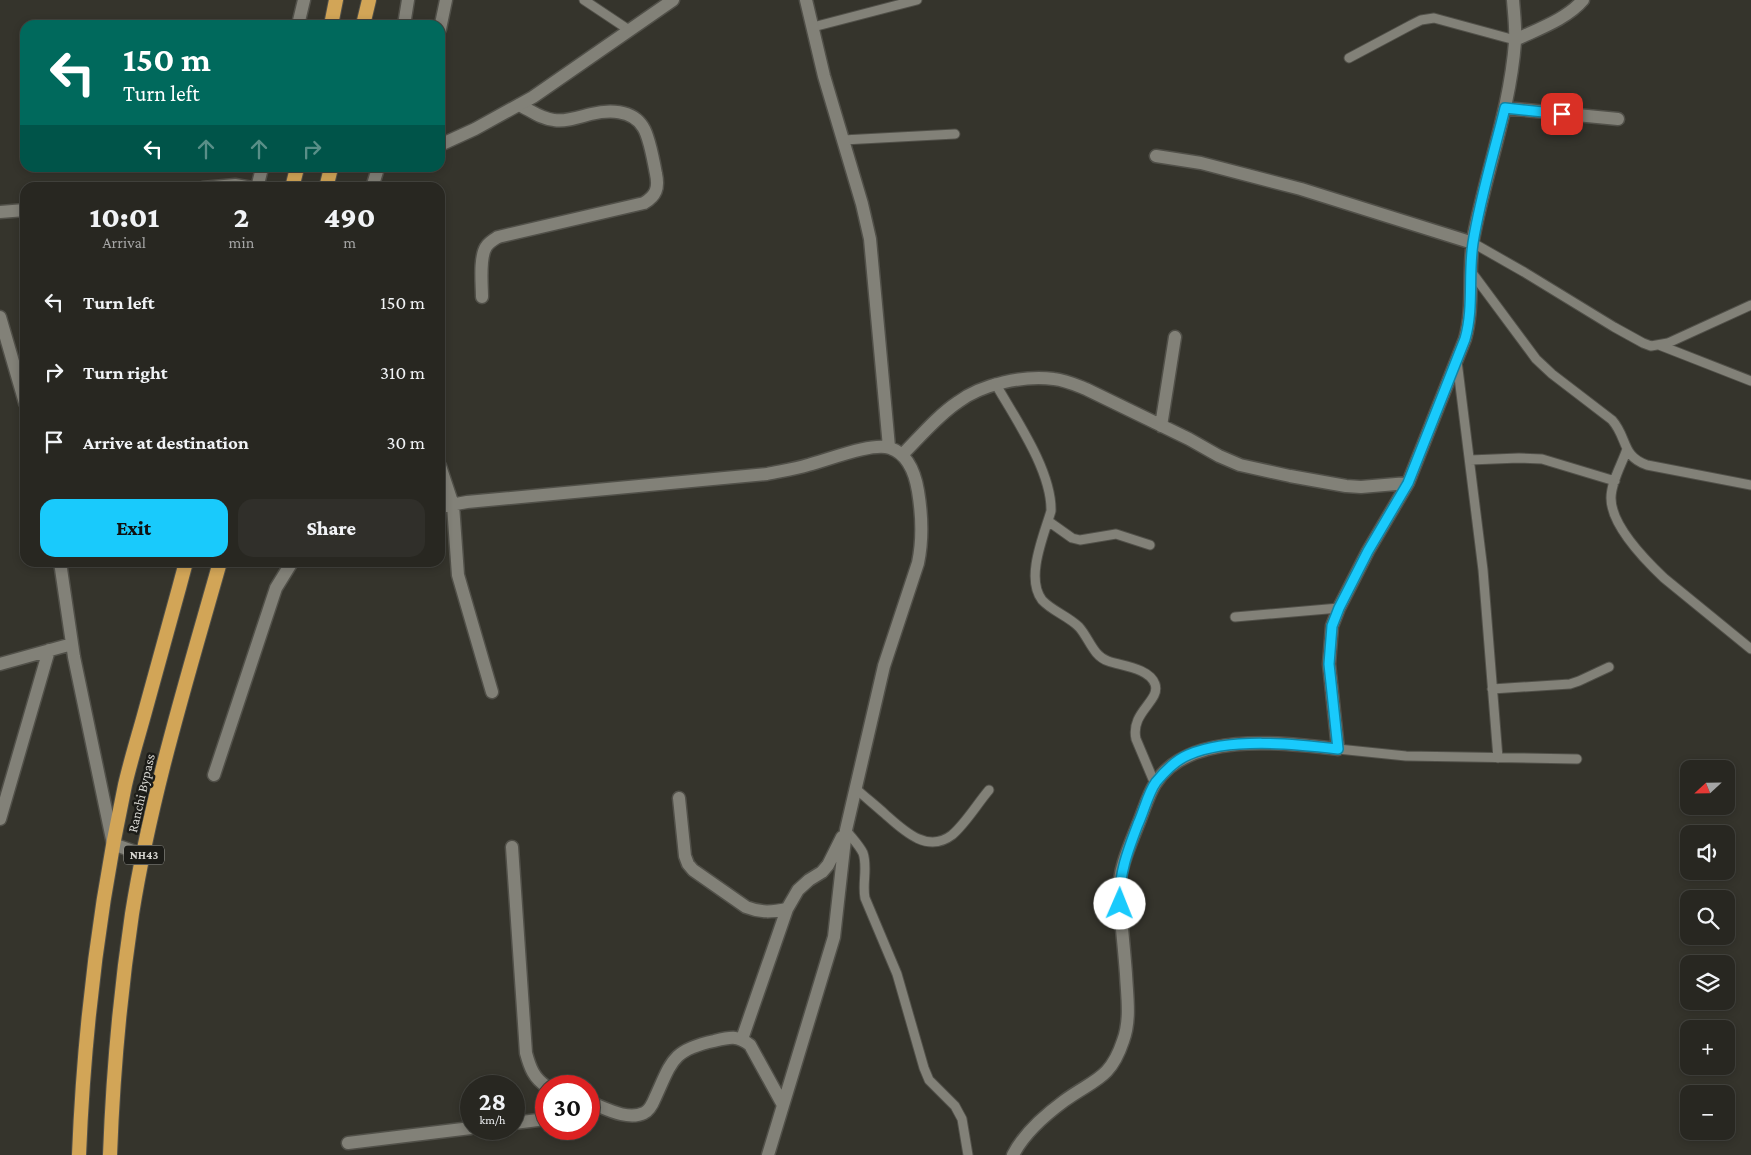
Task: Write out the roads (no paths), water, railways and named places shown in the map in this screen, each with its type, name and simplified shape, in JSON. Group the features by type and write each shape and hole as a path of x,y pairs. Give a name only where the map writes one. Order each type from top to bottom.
{"highway":[{"path":"332,20 336,0"},
{"path":"365,20 369,0"},
{"name":"Ranchi Bypass","path":"79,1155 81,1106 91,1001 102,907 113,844 126,782 185,567"},
{"name":"Ranchi Bypass","path":"110,1155 120,1004 133,913 165,760 219,567"}],"street":[{"path":"299,20 304,0"},
{"path":"405,20 408,0"},
{"path":"442,20 446,0"},
{"path":"445,142 476,129 519,105 673,0"},
{"path":"806,0 824,76 862,204 870,239 889,447"},
{"path":"1013,1155 1034,1126 1065,1100 1100,1079 1115,1062 1124,1039 1128,1010 1119,892 1128,849 1155,784 1169,768 1187,756 1210,748 1278,743 1338,749 1329,664 1332,626 1368,551 1408,483 1470,322 1470,269 1479,206 1505,108 1516,40 1513,0"},
{"path":"1516,40 1564,15 1578,6 1583,0"},
{"path":"482,298 485,249 490,242 498,237 644,202 651,199 656,193 657,177 644,128 638,120 616,111 604,111 555,121 546,119 519,105"},
{"path":"1505,108 1618,119"},
{"path":"1156,156 1201,163 1291,187 1473,243"},
{"path":"0,212 20,210"},
{"path":"0,317 20,386"},
{"path":"1161,426 1175,337"},
{"path":"902,455 958,402 995,384 1039,378 1054,378 1071,382 1219,456 1255,469 1346,486 1361,487 1408,483"},
{"path":"445,506 467,502 767,474 808,466 863,450 889,447 902,455 912,467 921,506 921,547 918,563 884,666 855,788 846,830 834,937 768,1155"},
{"path":"445,481 453,505 458,575 465,593 492,692"},
{"path":"61,567 72,644 113,844 144,855"},
{"path":"214,775 276,588 289,567"},
{"path":"0,664 72,644"},
{"path":"0,819 49,650"},
{"path":"679,798 685,856 693,870 746,907 766,912 787,909"},
{"path":"742,1039 787,909 798,890 808,880 822,872 828,865 846,830"},
{"path":"512,847 526,1053 535,1076"},
{"path":"600,1108 627,1116 644,1113 651,1107 673,1060 680,1052 730,1037 742,1039 750,1045 783,1105"},
{"path":"348,1143 460,1129"}],"lane":[{"path":"584,0 628,30"},
{"path":"813,27 917,0"},
{"path":"1349,58 1421,20 1434,18 1516,40"},
{"path":"843,140 955,134"},
{"path":"1473,243 1651,346 1668,343 1751,306"},
{"path":"1470,269 1536,359 1552,374 1612,420 1622,432 1627,449 1632,457 1647,465 1751,485"},
{"path":"1659,345 1751,381"},
{"path":"1457,359 1483,570 1498,758"},
{"path":"995,384 1024,434 1046,479 1051,502 1034,578 1037,591 1042,600 1072,621 1080,629 1100,657 1106,661 1141,672 1149,676 1154,683 1156,690 1138,718 1134,731 1155,784"},
{"path":"1627,449 1612,490 1612,506 1626,536 1664,578 1751,649"},
{"path":"1470,460 1542,459 1615,481"},
{"path":"1048,521 1072,538 1080,540 1116,534 1150,545"},
{"path":"1235,617 1339,608"},
{"path":"1492,689 1570,684 1609,667"},
{"path":"1338,749 1406,756 1577,759"},
{"path":"855,788 907,833 920,841 932,842 942,840 957,830 989,790"},
{"path":"846,830 863,853 865,864 863,888 865,898 897,974 924,1068 929,1080 954,1106 962,1119 968,1155"}]}
